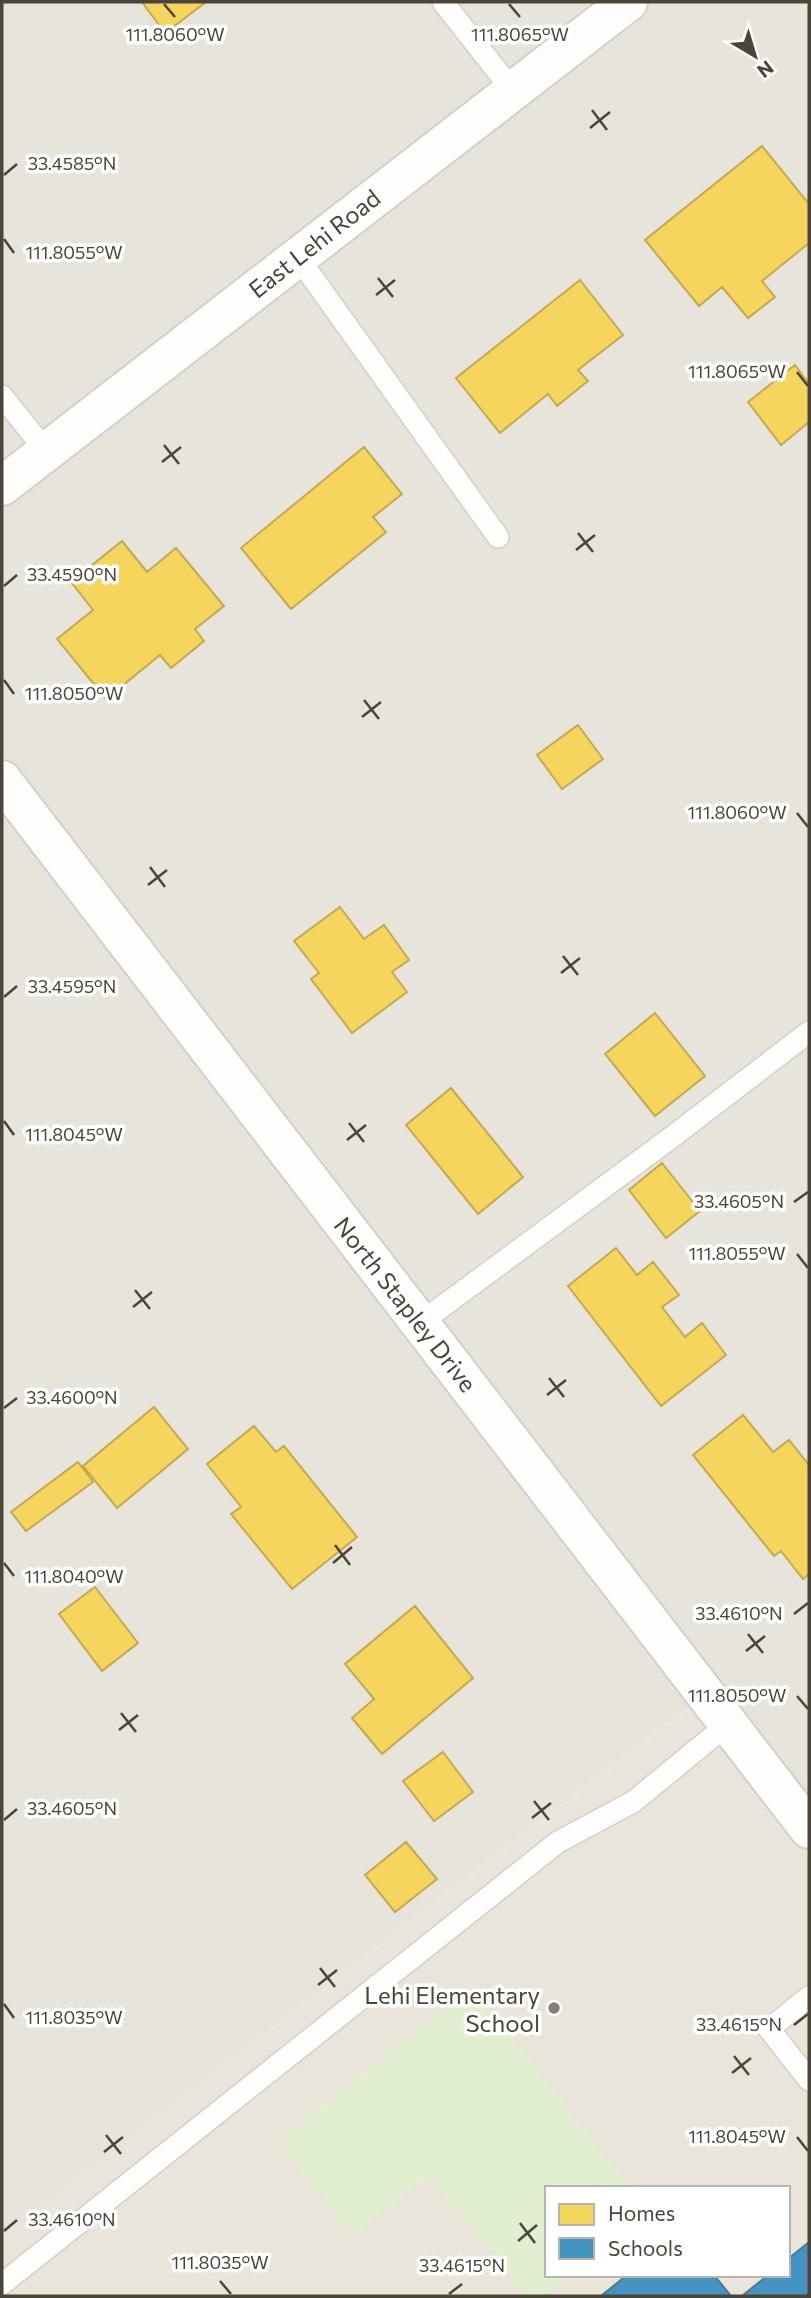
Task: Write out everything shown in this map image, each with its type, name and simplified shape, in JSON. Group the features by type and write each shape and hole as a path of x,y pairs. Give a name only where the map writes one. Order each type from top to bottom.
{"street":[{"name":"East Lehi Road","path":"2,486 628,2"},
{"name":"North Stapley Drive","path":"2,780 809,1829"}],"lane":[{"path":"443,2 513,91"},
{"path":"297,256 498,537"},
{"path":"2,396 47,452"},
{"path":"420,1322 656,1149 809,1032"},
{"path":"2,2284 558,1842 633,1802 729,1724"},
{"path":"809,1997 769,2029 809,2080"}],"shaded area":[{"path":"2,2 809,2 809,1829 705,1695 2,2237"},
{"name":"Lehi Elementary School","path":"706,1695 809,1829 809,2296 2,2296 2,2237"}],"green space":[{"path":"473,1987 628,2186 545,2186 545,2277 569,2277 545,2296 526,2296 430,2175 352,2236 278,2141"}],"building: Homes":[{"path":"142,2 206,2 165,33"},
{"path":"762,146 809,204 809,243 762,281 775,297 748,318 722,287 699,306 645,240"},
{"path":"580,280 623,335 578,370 588,381 557,406 548,394 500,433 456,378"},
{"path":"795,365 809,384 809,422 781,445 748,402"},
{"path":"364,447 402,494 373,517 386,532 291,609 241,548"},
{"path":"122,541 147,572 176,548 224,606 195,629 204,641 171,668 160,655 106,699 57,639 93,610 71,582"},
{"path":"578,725 603,759 562,789 537,755"},
{"path":"340,907 364,939 384,925 409,960 392,972 407,992 352,1033 311,979 319,973 294,941"},
{"path":"655,1013 705,1076 655,1116 605,1054"},
{"path":"451,1088 523,1177 478,1214 406,1125"},
{"path":"662,1163 700,1211 666,1238 629,1190"},
{"path":"616,1248 637,1275 653,1262 679,1295 662,1307 685,1337 702,1323 726,1355 661,1406 568,1286"},
{"path":"154,1407 188,1449 117,1508 83,1466"},
{"path":"743,1415 773,1452 789,1440 809,1465 809,1574 803,1579 781,1551 774,1556 693,1455"},
{"path":"254,1426 276,1452 284,1446 357,1537 292,1589 231,1514 241,1507 207,1464"},
{"path":"78,1462 93,1482 26,1531 11,1512"},
{"path":"95,1587 138,1643 102,1671 59,1614"},
{"path":"415,1606 473,1678 382,1754 352,1718 374,1699 345,1664"},
{"path":"443,1752 473,1792 434,1821 403,1781"},
{"path":"406,1842 437,1879 395,1912 365,1875"}],"building: Schools":[{"path":"809,2242 809,2296 742,2296 766,2277 790,2277 790,2257"},
{"path":"625,2277 716,2277 731,2296 601,2296"}],"place":[{"name":"Lehi Elementary School","path":"554,2008"}]}
